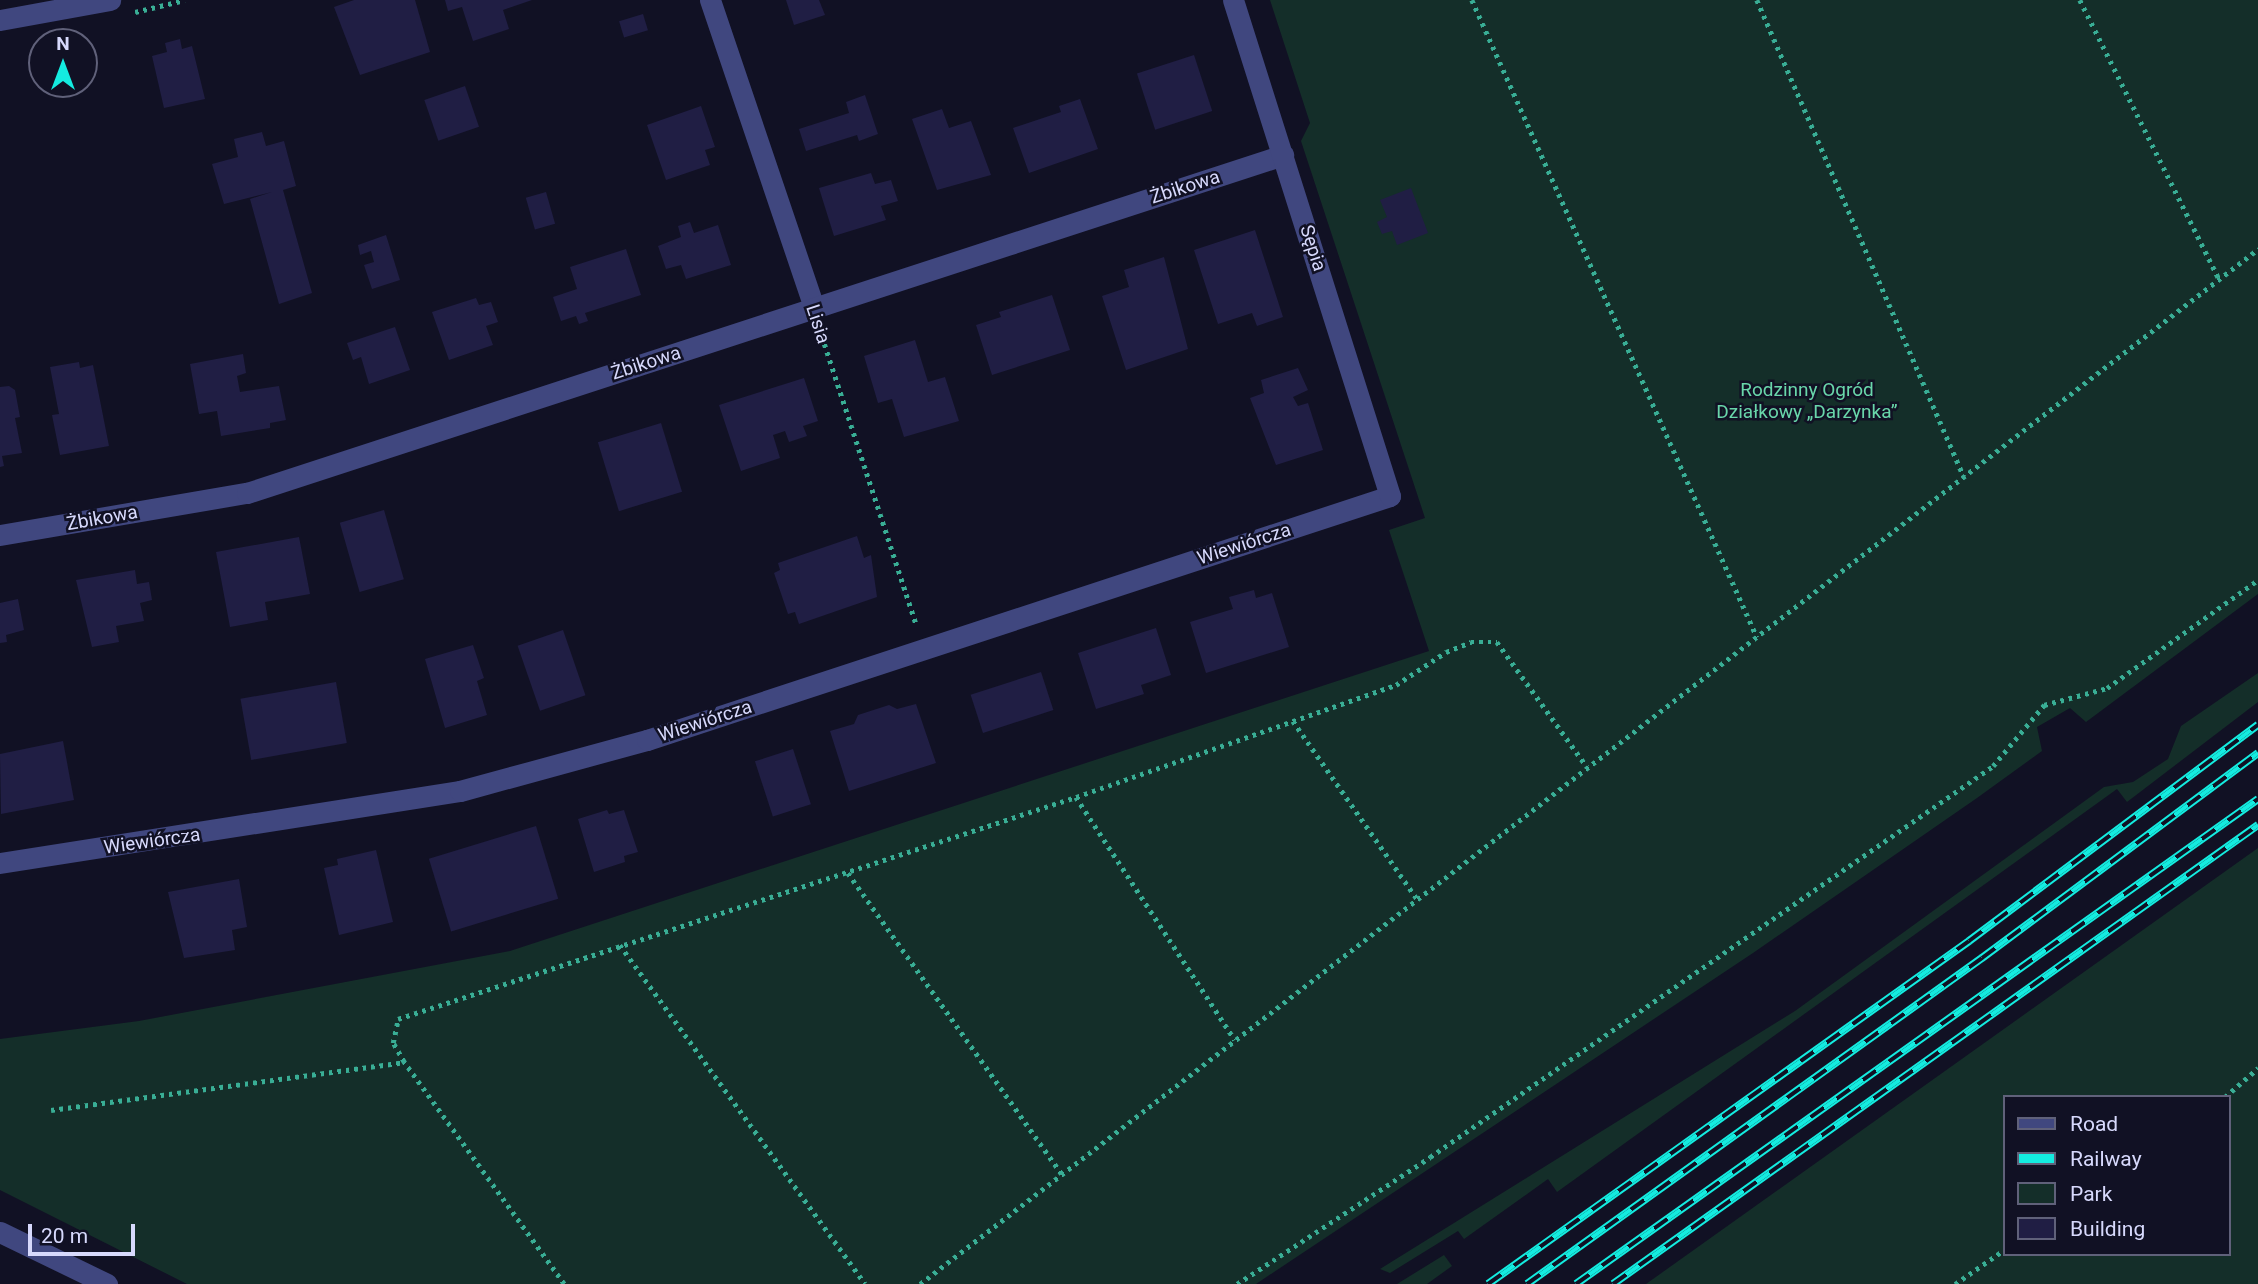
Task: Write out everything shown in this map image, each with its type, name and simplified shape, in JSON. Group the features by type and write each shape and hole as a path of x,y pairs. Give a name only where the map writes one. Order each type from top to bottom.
{"street":[{"path":"0,20 110,0"},
{"name":"Lisia","path":"710,0 814,308"},
{"name":"Sępia","path":"1233,0 1390,496"},
{"name":"Żbikowa","path":"0,535 247,493 1283,155"},
{"name":"Wiewiórcza","path":"0,863 460,792 648,740 1390,496"},
{"path":"0,1232 107,1284"}],"path":[{"path":"1472,0 1757,637"},
{"path":"1757,0 1964,477"},
{"path":"2080,0 2219,279"},
{"path":"919,1284 2258,249"},
{"name":"Lisia","path":"814,308 924,649"},
{"path":"1237,1284 1430,1157 1993,765 2044,705 2107,688 2258,580"},
{"path":"564,1284 404,1062 393,1043 398,1019 1076,797 1396,685 1446,652 1471,642 1497,642 1587,767"},
{"path":"1293,721 1417,899"},
{"path":"1076,797 1236,1040"},
{"path":"848,873 1062,1174"},
{"path":"620,945 864,1284"},
{"path":"51,1110 404,1062"},
{"path":"2227,1095 2258,1068"},
{"path":"1955,1284 2002,1251"}],"green space":[{"name":"Rodzinny Ogród Działkowy „Darzynka”","path":"1270,0 2258,0 2258,594 2086,722 2070,708 2037,727 2042,751 1977,798 1753,953 1256,1284 187,1284 0,1190 0,1039 139,1021 510,951 1429,651 1389,530 1425,518 1301,141 1310,123"},
{"path":"2258,673 2258,702 2127,802 2117,789 1557,1192 1548,1179 1464,1239 1458,1231 1390,1273 1380,1269 1795,1011 2104,787 2133,782 2168,759 2181,726"},
{"path":"2258,848 2258,1284 1646,1284"},
{"path":"1444,1255 1452,1266 1427,1284 1397,1284"}],"building":[{"path":"354,0 415,0 430,52 360,75 334,7"},
{"path":"445,0 532,0 503,10 509,29 473,41 462,7 448,11"},
{"path":"786,0 819,0 825,15 794,25"},
{"path":"643,14 648,30 624,38 619,21"},
{"path":"180,39 182,49 192,46 205,99 164,108 152,56 167,52 165,43"},
{"path":"1194,55 1212,111 1155,130 1137,74"},
{"path":"465,86 479,127 438,141 424,100"},
{"path":"865,95 878,134 859,141 857,135 806,151 799,129 849,113 846,102"},
{"path":"1080,99 1098,149 1029,173 1013,128 1061,112 1059,106"},
{"path":"701,106 715,147 705,150 710,165 666,180 647,125"},
{"path":"942,109 949,128 971,121 991,175 937,190 912,119"},
{"path":"262,132 266,146 284,141 296,186 283,190 312,293 279,304 250,199 272,192 224,204 212,164 238,157 234,139"},
{"path":"871,173 875,184 891,180 898,201 881,206 886,220 834,236 819,188"},
{"path":"1411,188 1428,233 1397,245 1392,231 1382,234 1377,222 1387,217 1380,200"},
{"path":"546,192 555,224 535,230 526,198"},
{"path":"690,222 694,233 718,225 731,265 686,279 681,265 666,269 658,246 681,237 678,226"},
{"path":"1255,230 1283,317 1257,326 1252,313 1218,324 1194,250"},
{"path":"386,235 400,280 372,289 364,265 374,262 371,251 360,255 358,245"},
{"path":"626,249 641,295 585,313 588,321 579,324 576,316 561,321 553,297 577,289 570,267"},
{"path":"1164,257 1188,349 1126,370 1102,296 1129,287 1124,270"},
{"path":"1052,295 1070,350 992,375 976,325 1001,317 999,312"},
{"path":"476,298 479,305 491,302 498,322 486,326 493,345 449,360 432,312"},
{"path":"395,327 410,370 369,384 361,357 353,360 347,343"},
{"path":"915,340 928,382 945,377 959,421 904,437 892,399 878,403 864,356"},
{"path":"243,354 246,373 237,376 240,392 279,386 286,420 270,423 270,428 221,436 217,411 199,414 190,364"},
{"path":"79,362 80,368 93,365 109,446 60,455 52,415 59,414 50,367"},
{"path":"1298,368 1308,390 1293,397 1298,406 1308,403 1323,450 1276,465 1250,398 1264,393 1261,380"},
{"path":"804,378 818,421 803,426 807,436 789,442 785,431 773,435 780,458 741,471 719,405"},
{"path":"9,386 15,390 20,417 15,418 22,453 2,456 4,466 0,467 0,387"},
{"path":"661,423 682,492 619,511 598,442"},
{"path":"384,510 404,579 360,592 340,523"},
{"path":"857,536 864,558 871,555 877,597 799,624 795,612 788,614 774,573 780,570 778,563"},
{"path":"299,537 310,594 265,602 268,620 230,627 216,552"},
{"path":"135,570 137,584 149,582 152,600 140,603 144,621 116,626 119,642 92,647 76,580"},
{"path":"1254,590 1256,598 1272,593 1289,647 1206,673 1190,622 1233,609 1229,597"},
{"path":"18,599 24,630 6,635 7,642 0,643 0,603"},
{"path":"1156,628 1171,675 1141,685 1144,694 1096,709 1078,653"},
{"path":"563,630 585,695 540,711 518,646"},
{"path":"473,645 484,678 477,681 487,715 445,728 425,659"},
{"path":"1041,672 1053,710 983,733 971,695"},
{"path":"336,682 347,743 251,760 240,699"},
{"path":"916,704 936,763 849,791 830,731 854,724 858,715 889,705 897,709"},
{"path":"63,741 74,800 1,814 0,754"},
{"path":"793,749 811,804 773,817 755,761"},
{"path":"607,810 609,814 624,810 638,852 624,856 625,862 594,872 578,819"},
{"path":"536,826 558,899 451,931 429,859"},
{"path":"376,850 393,922 339,935 324,868 338,865 337,859"},
{"path":"239,879 247,927 232,930 235,950 184,958 168,892"}],"railway":[{"path":"1488,1284 1969,941 2258,725"},
{"path":"1527,1284 1982,958 2258,753"},
{"path":"1576,1284 2258,799"},
{"path":"1613,1284 2258,825"}]}
